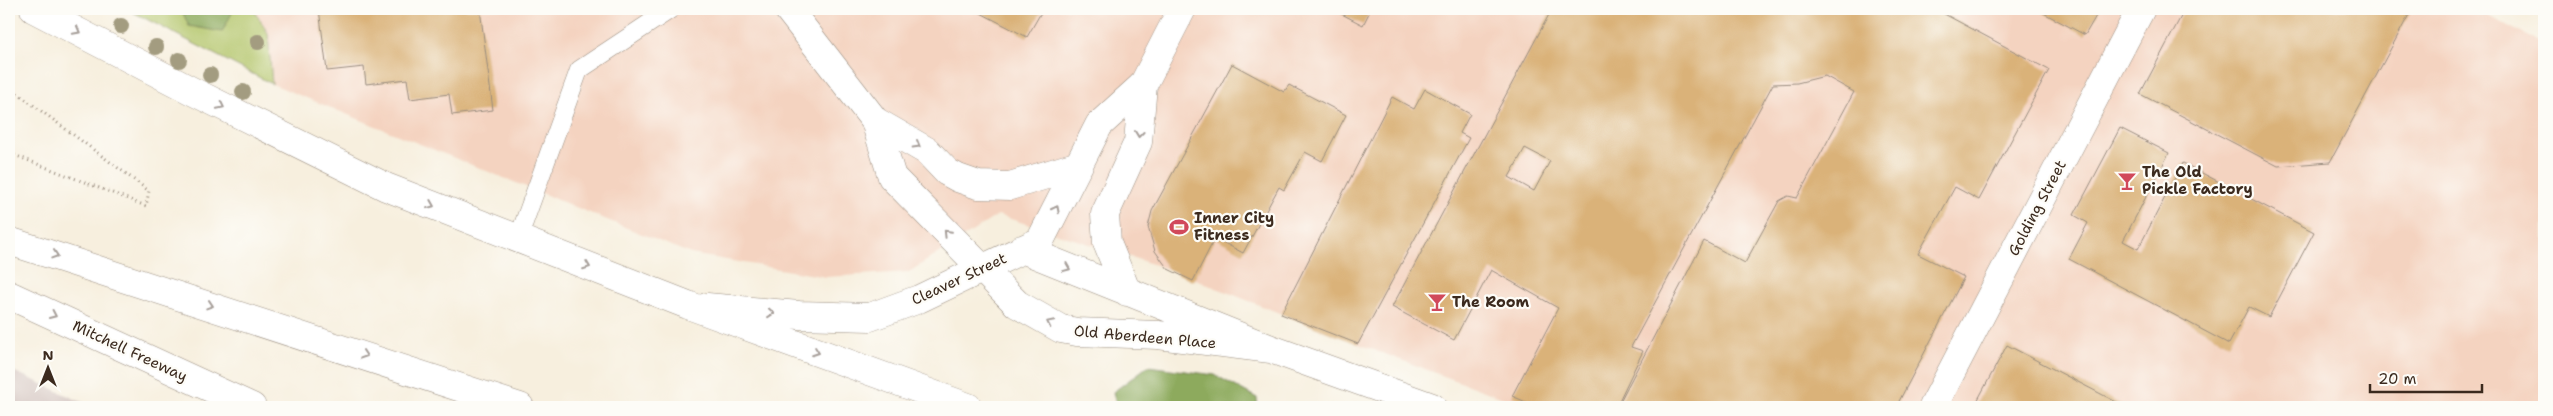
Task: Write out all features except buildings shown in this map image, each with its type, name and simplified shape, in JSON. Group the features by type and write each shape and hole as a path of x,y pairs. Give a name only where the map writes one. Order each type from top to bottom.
{"main road":[{"path":"34,9 192,91 386,187 688,306 968,407"},
{"path":"788,9 875,121 927,151 947,172 958,178 978,185 1010,186 1079,165"},
{"name":"Cleaver Street","path":"688,306 799,316 870,317 919,299 1040,241 1099,125 1143,86 1182,9"},
{"name":"Golding Street","path":"1933,407 2141,9"},
{"name":"Cleaver Street","path":"1127,292 1107,243 1105,214 1138,142 1143,86"},
{"name":"Old Aberdeen Place","path":"875,121 892,177 1017,304 1061,328 1092,334 1178,337 1271,349"},
{"path":"9,240 520,407"},
{"name":"Old Aberdeen Place","path":"1022,249 1271,349 1432,407"},
{"name":"Mitchell Freeway","path":"9,295 252,407"}],"lane":[{"path":"518,239 579,70 671,9"}],"path":[{"path":"9,87 149,191 146,206 9,153"},
{"path":"9,101 13,90"}],"shaded area":[{"path":"253,9 2476,9 2544,45 2544,407 1527,407 1358,344 1168,269 998,215 909,272 826,277 691,254 272,84 268,33"},
{"path":"9,369 93,407 9,407"}],"green space":[{"path":"127,9 253,9 268,33 272,84"},
{"path":"181,9 234,9 222,32 189,26"},
{"path":"1148,366 1215,375 1257,398 1258,407 1117,407 1113,392"}],"place":[{"name":"The Old Pickle Factory","path":"2127,181"},
{"name":"Inner City Fitness","path":"1179,227"},
{"name":"The Room","path":"1437,302"}]}
